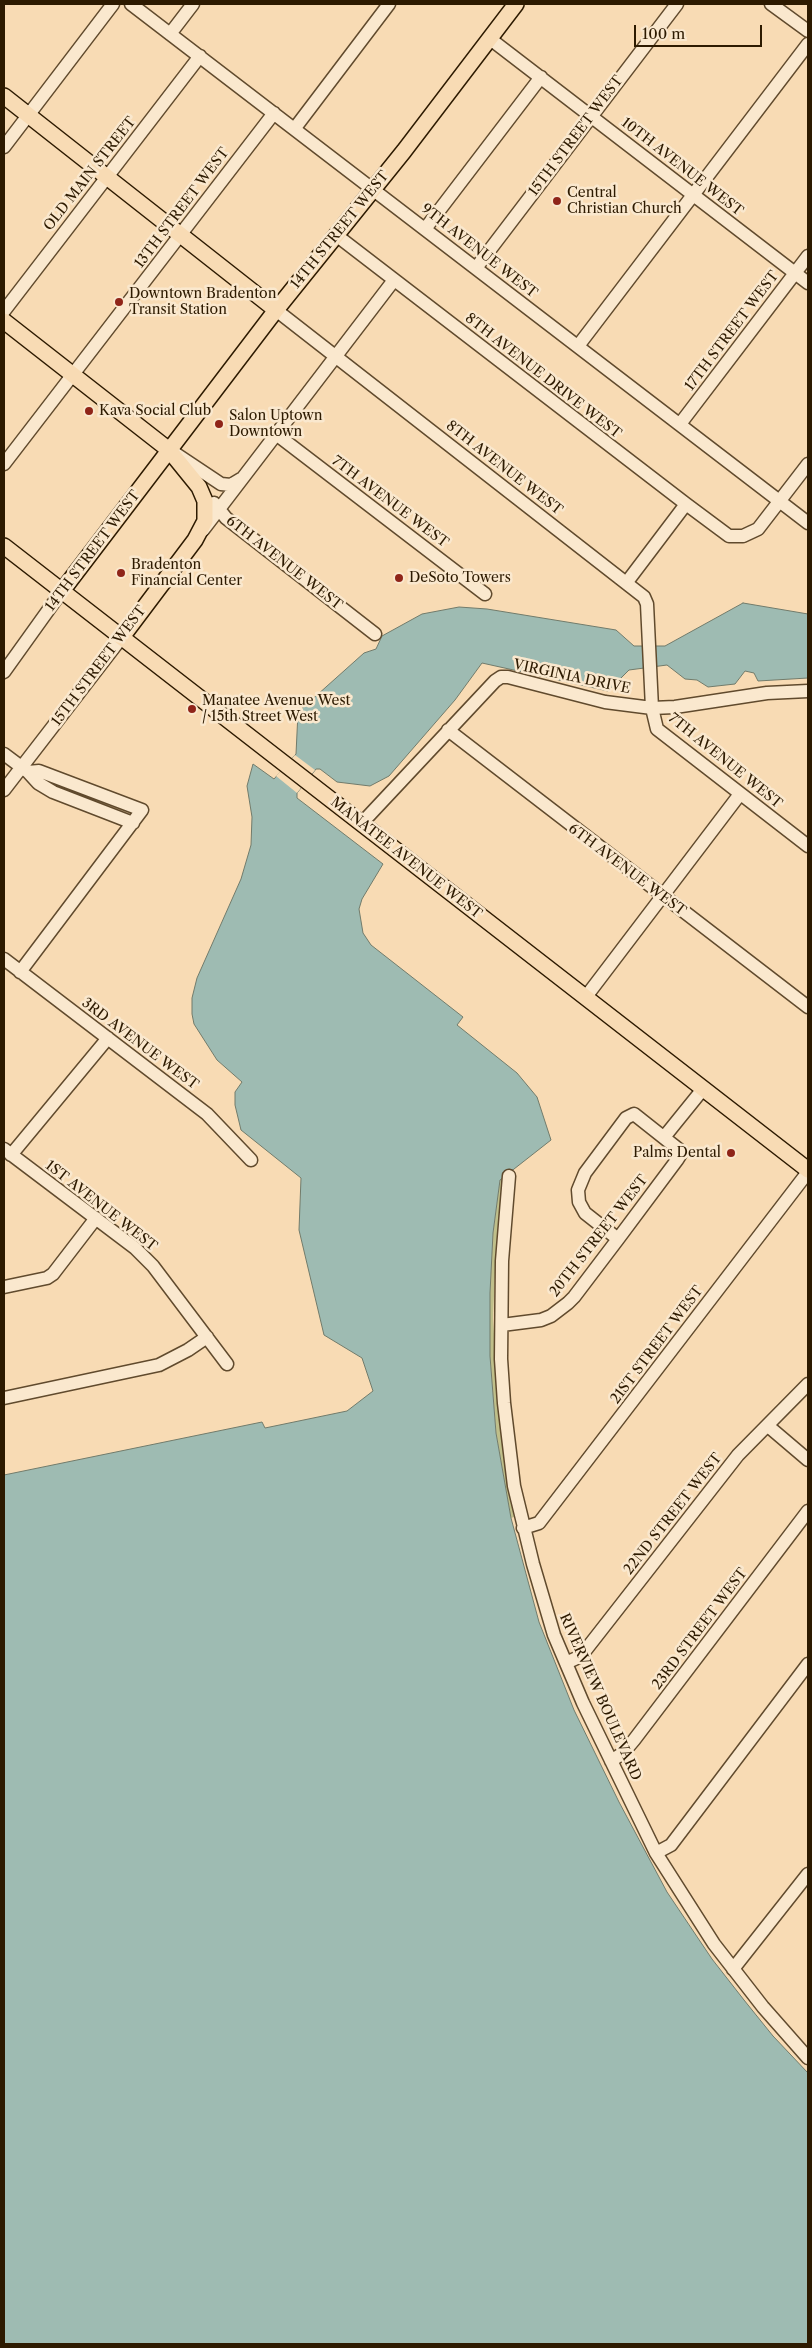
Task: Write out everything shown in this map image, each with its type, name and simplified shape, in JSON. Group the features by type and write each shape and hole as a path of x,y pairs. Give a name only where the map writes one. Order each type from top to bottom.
{"main road":[{"name":"14TH STREET WEST","path":"62,591 276,310 373,189 516,4"},
{"path":"4,96 276,310"},
{"name":"6TH AVENUE WEST","path":"4,321 169,450 199,487 205,501 206,514 204,524 195,540"},
{"name":"15TH STREET WEST","path":"122,637 195,540"},
{"name":"MANATEE AVENUE WEST","path":"4,546 808,1171"}],"street":[{"path":"4,147 113,4"},
{"name":"9TH AVENUE WEST","path":"131,4 808,523"},
{"path":"170,34 193,4"},
{"path":"295,128 389,4"},
{"name":"15TH STREET WEST","path":"476,268 677,4"},
{"path":"771,4 808,31"},
{"name":"10TH AVENUE WEST","path":"490,38 808,284"},
{"path":"578,346 808,44"},
{"name":"OLD MAIN STREET","path":"4,311 200,56"},
{"path":"425,228 541,77"},
{"name":"13TH STREET WEST","path":"4,464 274,113"},
{"name":"8TH AVENUE DRIVE WEST","path":"336,235 720,531 734,537 743,536 758,529 780,501"},
{"name":"17TH STREET WEST","path":"680,424 808,256"},
{"name":"15TH STREET WEST","path":"195,540 394,280"},
{"name":"8TH AVENUE WEST","path":"276,310 627,582 646,601 650,684"},
{"name":"7TH AVENUE WEST","path":"276,434 485,594"},
{"name":"6TH AVENUE WEST","path":"169,450 222,484 231,485 245,476"},
{"path":"780,501 808,464"},
{"name":"6TH AVENUE WEST","path":"199,487 226,518 375,634"},
{"path":"627,582 686,504"},
{"name":"14TH STREET WEST","path":"4,672 62,591"},
{"name":"15TH STREET WEST","path":"4,790 25,770 122,637"},
{"name":"VIRGINIA DRIVE","path":"361,824 495,681 502,677 605,702 652,708 675,707 767,693 808,691"},
{"name":"7TH AVENUE WEST","path":"650,684 654,720 660,732 808,846"},
{"name":"6TH AVENUE WEST","path":"448,730 808,1007"},
{"path":"4,754 25,770 39,771 138,817 20,972"},
{"path":"585,998 740,794"},
{"name":"3RD AVENUE WEST","path":"4,959 207,1114 251,1160"},
{"path":"8,1152 108,1038"},
{"path":"618,1239 584,1213 578,1196 580,1182 630,1115 639,1116 664,1136 703,1089"},
{"name":"20TH STREET WEST","path":"502,1325 541,1320 560,1310 574,1297 682,1152 664,1136"},
{"name":"1ST AVENUE WEST","path":"8,1152 135,1248 149,1262 228,1364"},
{"name":"21ST STREET WEST","path":"523,1528 539,1523 808,1171"},
{"name":"RIVERVIEW BOULEVARD","path":"509,1176 502,1261 501,1359 504,1403 514,1486 523,1528 547,1614 566,1663 611,1762 656,1853 697,1919 733,1969 808,2058"},
{"path":"4,1287 47,1278 53,1274 96,1218"},
{"path":"4,1398 158,1365 188,1350 207,1337"},
{"name":"22ND STREET WEST","path":"566,1663 581,1656 738,1455 808,1384"},
{"path":"768,1426 808,1460"},
{"name":"23RD STREET WEST","path":"611,1762 634,1740 808,1511"},
{"path":"656,1853 672,1845 808,1664"},
{"path":"733,1969 808,1874"}],"shaded area":[{"path":"504,1177 496,1251 493,1318 500,1427 514,1517 511,1518 496,1433 490,1356 490,1293 493,1233 500,1180"}],"water":[{"path":"743,603 808,614 808,678 758,681 754,673 745,671 735,684 708,687 697,680 685,679 667,665 629,670 608,691 482,663 455,700 389,776 370,786 337,782 320,769 316,769 297,793 297,798 383,864 362,899 359,909 363,933 371,945 463,1017 457,1025 517,1073 537,1097 551,1140 500,1180 493,1233 490,1293 490,1356 496,1433 511,1518 539,1622 574,1710 619,1802 667,1892 712,1959 773,2036 808,2073 808,2344 4,2344 4,1475 262,1422 265,1428 347,1411 373,1391 362,1358 324,1335 299,1230 301,1178 241,1130 235,1105 235,1092 242,1082 217,1060 194,1024 192,1014 192,998 197,978 241,879 251,845 252,817 247,786 253,764 274,779 296,754 298,712 364,653 376,649 382,636 422,614 459,607 487,609 616,630 634,646 665,646"}],"pier":[{"path":"295,755 315,770 297,793 276,776"}],"place":[{"name":"Central Christian Church","path":"557,201"},
{"name":"Downtown Bradenton Transit Station","path":"119,302"},
{"name":"Kava Social Club","path":"89,411"},
{"name":"Salon Uptown Downtown","path":"219,424"},
{"name":"Bradenton Financial Center","path":"121,573"},
{"name":"DeSoto Towers","path":"399,578"},
{"name":"Manatee Avenue West / 15th Street West","path":"192,709"},
{"name":"Palms Dental","path":"731,1153"}]}
